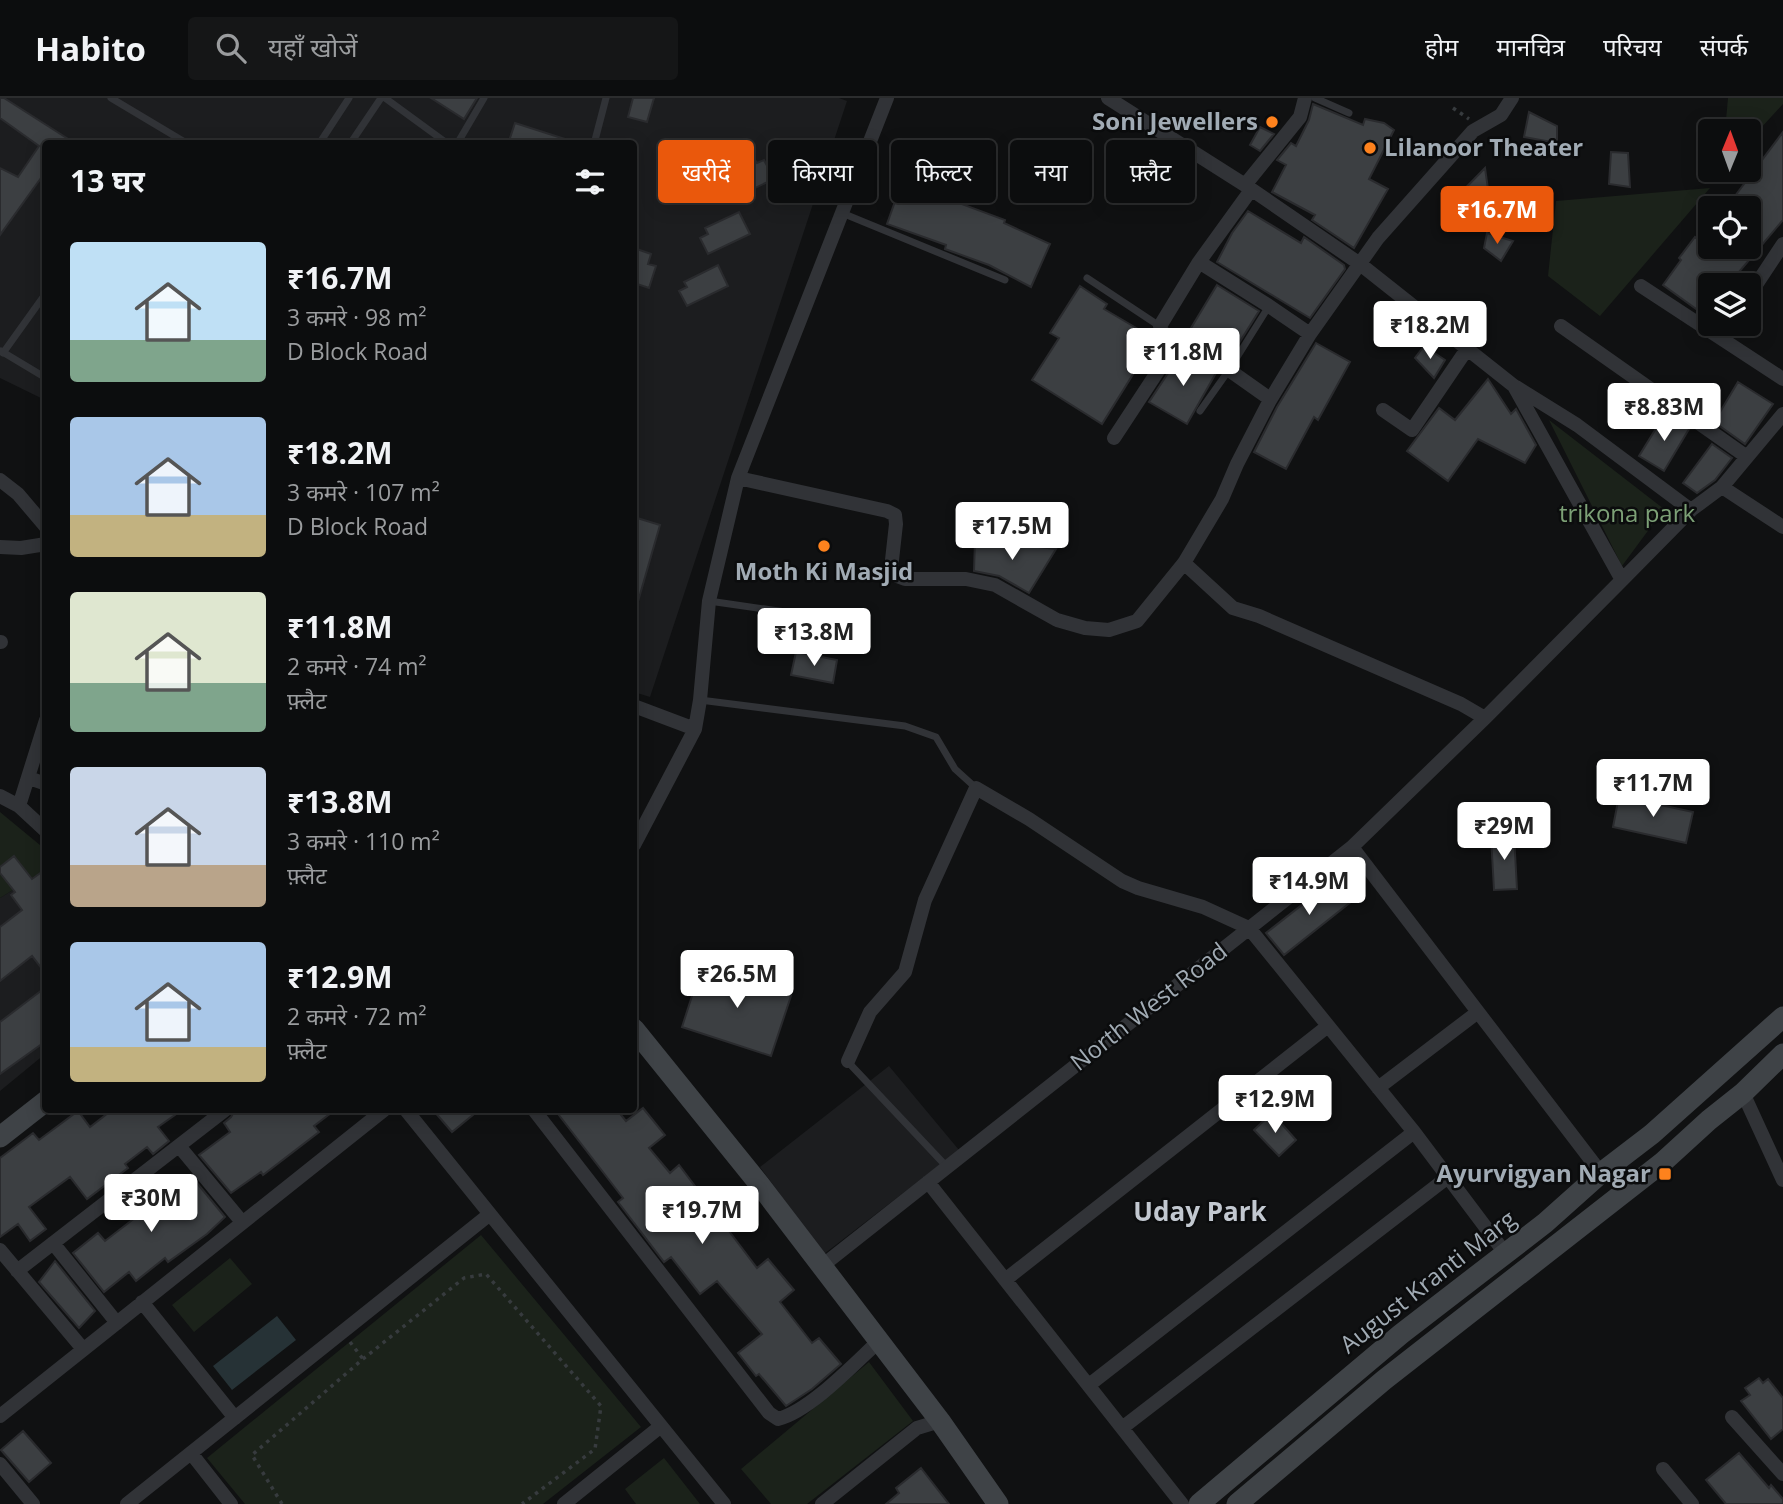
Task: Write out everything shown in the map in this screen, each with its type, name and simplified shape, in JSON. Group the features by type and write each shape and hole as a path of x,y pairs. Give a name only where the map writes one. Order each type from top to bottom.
{"main road":[{"name":"August Kranti Marg","path":"1199,1504 1401,1334 1545,1223 1601,1173 1653,1135 1783,1017"},
{"path":"637,1033 760,1185 940,1420 998,1504"},
{"name":"August Kranti Marg","path":"1237,1504 1384,1380 1663,1161 1743,1093 1783,1054"},
{"path":"0,1136 42,1104"}],"street":[{"path":"637,839 695,729 709,601 738,478 887,98"},
{"path":"1108,98 1248,187 1360,264 1514,386 1577,425 1691,510"},
{"path":"1160,326 1248,187 1300,117 1305,98"},
{"path":"738,478 895,515 891,569 897,576 905,579 966,579 995,585 1071,625 1109,630 1137,621 1184,563 1222,499 1270,399 1310,334 1378,238 1473,131 1501,115 1512,98"},
{"path":"1761,277 1783,244"},
{"path":"1199,262 1310,334"},
{"path":"1641,286 1783,379"},
{"path":"1561,326 1747,457"},
{"path":"1114,438 1179,339 1270,399"},
{"path":"1382,410 1412,430 1466,349"},
{"path":"1514,386 1622,580"},
{"name":"North West Road","path":"822,1266 1352,847 1485,718 1691,510 1722,488 1783,414"},
{"path":"0,480 18,494 42,522"},
{"path":"1722,488 1783,527"},
{"path":"0,547 21,548 42,545"},
{"path":"1184,563 1233,608 1259,616 1461,704 1485,718"},
{"path":"637,707 695,729"},
{"path":"19,806 42,734"},
{"path":"29,778 42,783"},
{"path":"848,1061 870,1012 905,972 925,900 976,788 1030,819 1122,881 1203,906 1249,928 1414,1132 1505,1253"},
{"path":"0,796 19,806 42,827"},
{"path":"1352,847 1601,1173"},
{"path":"1378,1088 1478,1012"},
{"path":"1005,1280 1328,1026"},
{"path":"1743,1093 1783,1180"},
{"path":"17,1271 221,1113"},
{"path":"0,1416 380,1113"},
{"path":"408,1113 724,1504"},
{"path":"536,1113 769,1413 778,1419 790,1416 836,1380 879,1341"},
{"path":"1088,1385 1414,1132"},
{"path":"179,1146 242,1222"},
{"path":"1122,1428 1448,1177"},
{"path":"928,1182 1182,1504"},
{"path":"127,1504 490,1214"},
{"path":"53,1243 117,1323"},
{"path":"0,1250 83,1349"},
{"path":"142,1302 235,1418"},
{"path":"1732,1417 1783,1474"},
{"path":"822,1504 917,1428 940,1420"},
{"path":"564,1504 662,1426"},
{"path":"191,1453 232,1504"},
{"path":"0,1464 32,1504"},
{"path":"1663,1469 1692,1504"}],"lane":[{"path":"111,98 181,140"},
{"path":"322,140 349,98"},
{"path":"353,140 383,98 442,140"},
{"path":"459,140 484,98"},
{"path":"595,140 606,98"},
{"path":"1315,98 1349,113"},
{"path":"841,213 1005,280"},
{"path":"1087,278 1179,339"},
{"path":"42,298 2,351 42,376"},
{"path":"1200,411 1269,306"},
{"path":"709,601 806,615"},
{"path":"700,700 905,726 927,733 936,737 955,769 976,788"},
{"path":"848,1061 947,1167"}],"path":[{"path":"282,1504 252,1455 363,1359 464,1278 486,1274 601,1406 595,1449 522,1504"}],"shaded area":[{"path":"0,98 839,98 847,101 834,140 768,140 768,203 813,203 650,697 637,693 637,140 42,140 42,399 0,378"},
{"path":"42,872 42,1056 0,1091 0,898"},
{"path":"889,1066 959,1150 824,1254 760,1167"},
{"path":"277,1316 296,1340 232,1390 213,1366"}],"green space":[{"path":"1728,98 1783,98 1783,104 1761,128 1761,119 1726,119"},
{"path":"1710,188 1703,196 1698,196 1698,202 1600,316 1548,276 1556,201"},
{"name":"trikona park","path":"1549,420 1664,509 1622,566"},
{"path":"0,812 42,847 42,872 0,898"},
{"path":"481,1235 641,1427 543,1504 245,1504 207,1458"},
{"path":"230,1258 252,1284 194,1332 172,1305"},
{"path":"869,1362 913,1421 807,1504 771,1504 741,1469"},
{"path":"664,1458 700,1504 636,1504 625,1489"}],"building":[{"path":"0,98 4,98 70,140 42,140 42,177 0,235 0,168 18,177 39,146 0,118"},
{"path":"431,98 477,98 464,119"},
{"path":"633,98 654,98 647,122 628,117"},
{"path":"1313,104 1363,125 1365,119 1384,123 1394,130 1369,179 1388,189 1354,248 1312,220 1315,215 1272,192 1286,165 1277,160 1291,143 1296,146 1309,120"},
{"path":"1529,112 1557,126 1557,143 1524,137"},
{"path":"515,123 568,140 509,140"},
{"path":"1260,127 1274,134 1260,151 1250,145"},
{"path":"1783,132 1783,220 1761,246 1761,196 1735,196 1746,182 1761,182 1761,161"},
{"path":"1611,152 1628,153 1630,187 1609,184"},
{"path":"754,160 757,163 764,160 768,168 768,182 754,189"},
{"path":"1485,168 1491,210 1475,230 1447,207"},
{"path":"894,203 959,203 1005,220 1004,223 1050,244 1031,287 989,265 945,249 946,245 887,224"},
{"path":"1248,211 1301,243 1304,237 1344,265 1345,269 1310,318 1217,262 1232,233"},
{"path":"739,212 750,234 708,254 700,238 708,234 705,228"},
{"path":"1487,233 1513,241 1501,261 1484,248"},
{"path":"1695,237 1698,239 1698,259 1750,259 1738,273 1698,273 1698,310 1663,285"},
{"path":"637,249 651,254 648,264 656,266 649,288 637,284"},
{"path":"718,265 728,286 687,306 679,291 687,287 684,282"},
{"path":"1217,285 1259,311 1229,359 1188,333"},
{"path":"1080,286 1107,304 1104,309 1155,339 1102,424 1032,380 1059,338 1050,333"},
{"path":"1316,343 1350,362 1318,420 1314,417 1286,469 1254,452 1277,407"},
{"path":"1424,346 1445,360 1434,378 1415,358"},
{"path":"1182,352 1216,373 1187,424 1149,402"},
{"path":"1488,379 1511,414 1516,409 1536,445 1525,463 1478,439 1448,481 1407,451 1439,408 1455,420"},
{"path":"1738,382 1773,404 1745,444 1714,422"},
{"path":"1665,414 1689,429 1664,471 1639,456"},
{"path":"1712,444 1732,458 1715,480 1697,493 1683,483"},
{"path":"637,518 660,525 637,605"},
{"path":"975,540 1056,549 1029,593 999,576 974,571"},
{"path":"796,652 837,660 833,683 791,675"},
{"path":"1619,796 1693,812 1686,843 1613,827"},
{"path":"1514,835 1517,889 1494,890 1491,836"},
{"path":"14,856 32,879 42,872 42,969 32,956 0,981 0,927 22,910 11,895 15,892 0,873 0,867"},
{"path":"1335,879 1352,901 1284,955 1266,933"},
{"path":"701,968 732,979 736,969 763,977 761,986 791,996 771,1056 682,1027"},
{"path":"42,990 42,1044 0,1074 0,1022"},
{"path":"643,1108 665,1135 649,1148 670,1173 679,1165 757,1268 768,1259 794,1290 780,1302 812,1343 819,1338 841,1364 812,1389 786,1406 738,1353 762,1334 717,1281 700,1294 671,1257 664,1262 618,1202 623,1198 557,1113 619,1113 626,1121"},
{"path":"75,1113 80,1113 90,1127 108,1113 178,1113 158,1127 169,1141 153,1154 147,1147 125,1164 128,1168 87,1199 70,1177 29,1207 46,1229 30,1241 18,1224 0,1237 0,1158 33,1133 39,1140"},
{"path":"233,1113 331,1113 314,1126 319,1132 263,1175 261,1172 231,1193 199,1155 230,1132 224,1123"},
{"path":"436,1113 475,1113 452,1132"},
{"path":"1272,1113 1296,1140 1279,1156 1254,1130"},
{"path":"192,1177 225,1217 207,1234 168,1262 165,1258 136,1281 129,1272 104,1292 73,1253 98,1233 105,1241 136,1217 130,1209 167,1183 172,1191"},
{"path":"55,1261 95,1311 79,1328 39,1282"},
{"path":"1759,1378 1763,1383 1768,1379 1783,1398 1783,1429 1771,1439 1741,1401 1750,1395 1745,1388"},
{"path":"23,1431 51,1463 29,1482 1,1450"},
{"path":"1739,1453 1769,1488 1771,1485 1783,1499 1783,1504 1726,1504 1706,1480"},
{"path":"921,1468 949,1504 886,1504 899,1493 896,1488"}],"place":[{"name":"Soni Jewellers","path":"1272,122"},
{"name":"Lilanoor Theater","path":"1370,148"},
{"name":"Moth Ki Masjid","path":"824,546"},
{"name":"Ayurvigyan Nagar","path":"1665,1174"}],"district":[{"name":"Uday Park","path":"1200,1212"}]}
